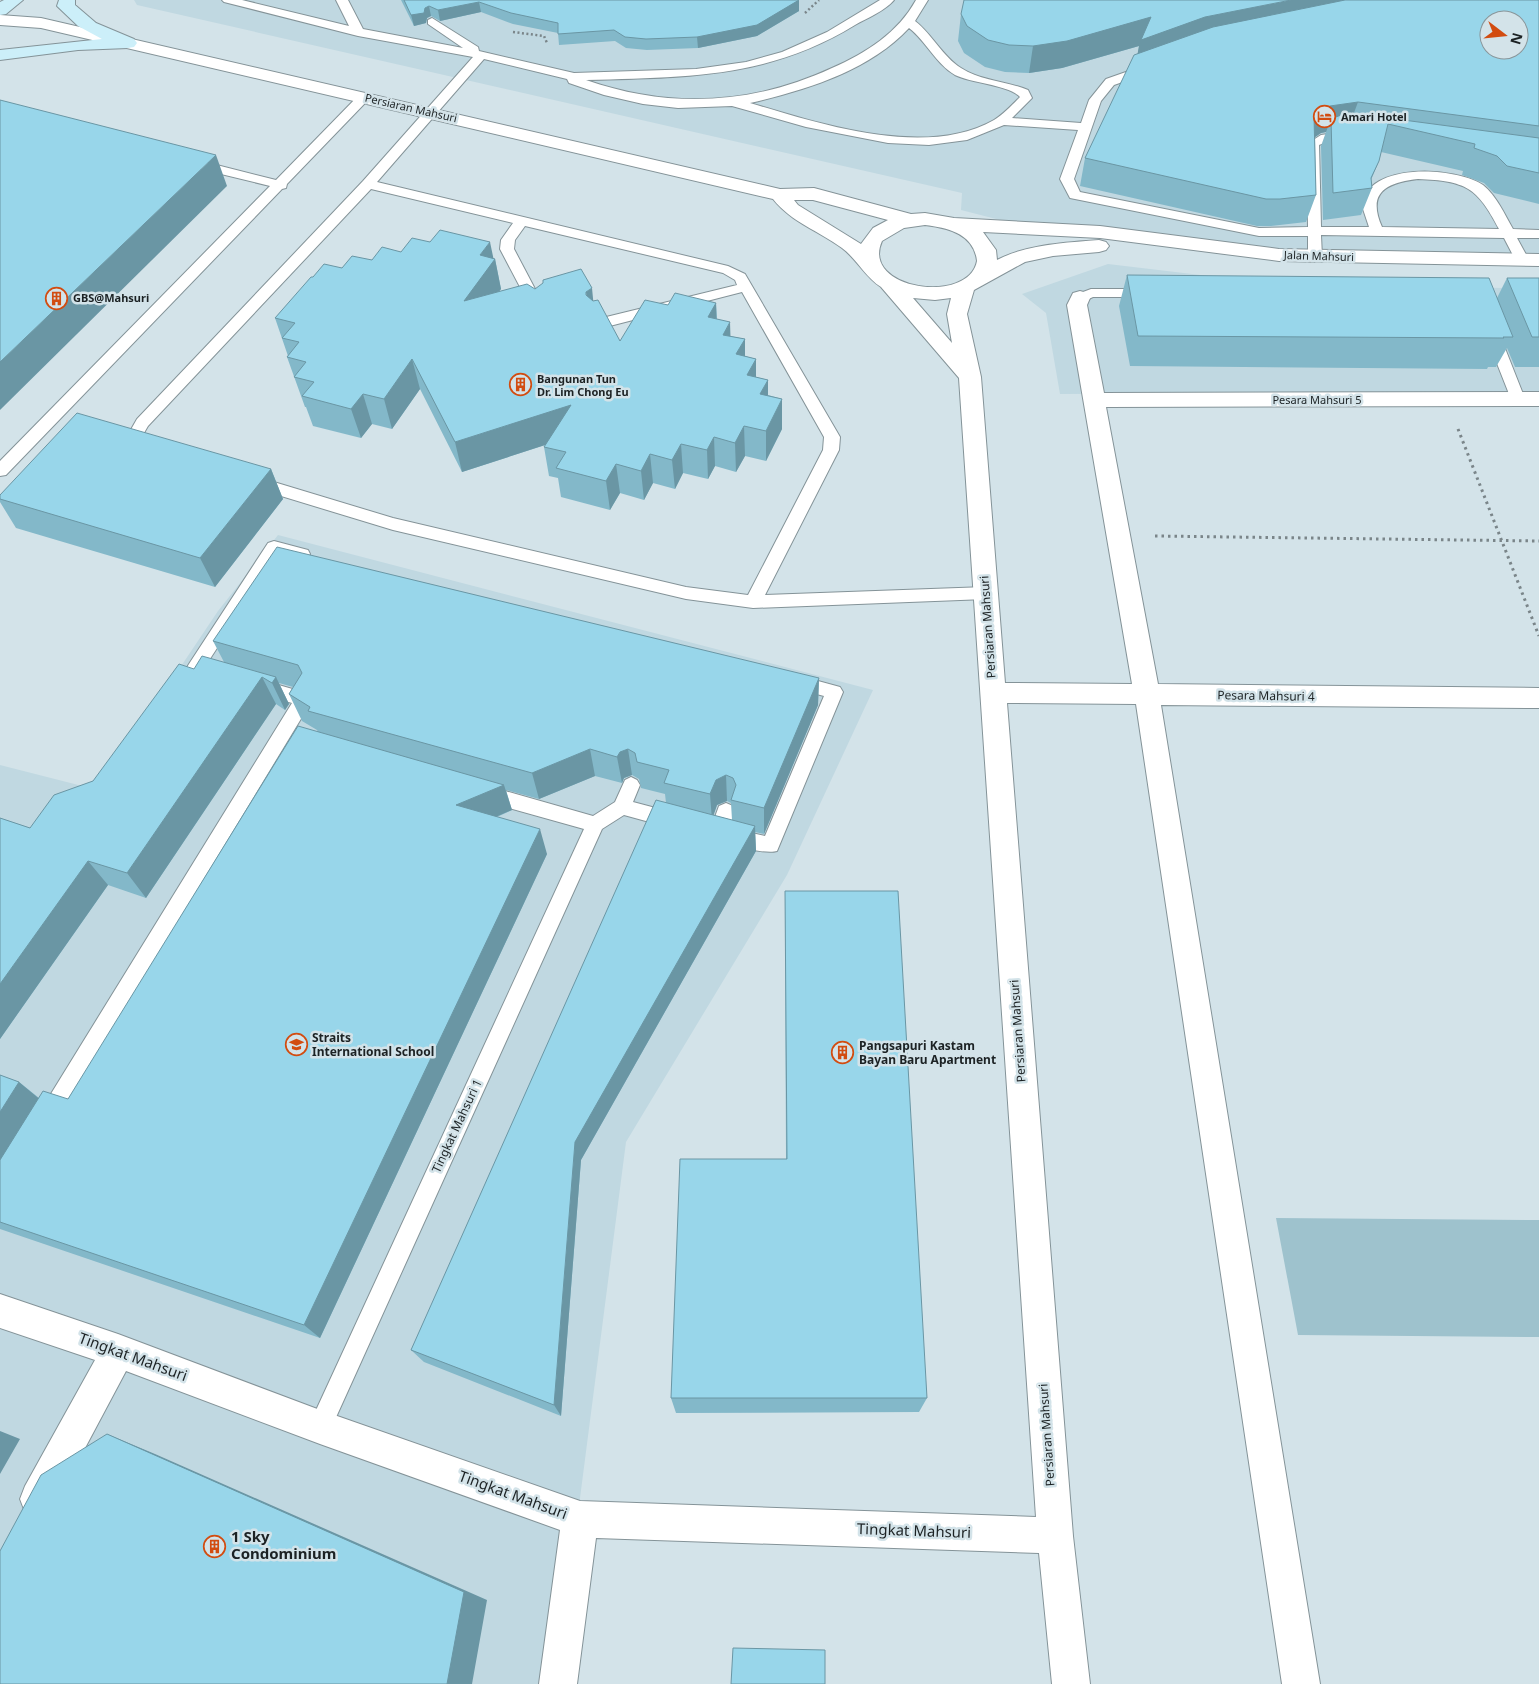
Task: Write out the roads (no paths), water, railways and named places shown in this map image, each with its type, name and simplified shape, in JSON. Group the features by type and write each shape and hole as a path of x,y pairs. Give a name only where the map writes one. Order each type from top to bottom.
{"street":[{"path":"67,0 66,6 75,17 92,28 128,44"},
{"name":"Persiaran Mahsuri","path":"4,8 41,23 128,44 780,195 814,194 909,220"},
{"path":"0,55 78,44 128,44"},
{"path":"780,195 791,209 851,244 970,377"},
{"path":"925,219 954,224 1100,239 1019,257 951,292 917,292 881,277 869,257 872,240 881,231 894,224 909,220 925,219"},
{"path":"954,224 971,232 982,242 987,254 987,266 972,282"},
{"name":"Jalan Mahsuri","path":"1100,239 1315,257 1531,260"},
{"name":"Jalan Mahsuri","path":"1100,239 1280,268 1319,271 1539,274"},
{"name":"Persiaran Mahsuri","path":"972,282 957,314 970,377 1055,1536 1071,1684"},
{"path":"1080,298 1077,305 1096,400 1147,694 1301,1684"},
{"name":"Pesara Mahsuri 5","path":"1096,400 1529,399"},
{"name":"Pesara Mahsuri 4","path":"993,693 1539,698"},
{"name":"Tingkat Mahsuri","path":"0,1310 118,1351 320,1427 580,1519 1055,1536"},
{"path":"24,1524 118,1351"},
{"path":"558,1684 580,1519"}],"lane":[{"path":"228,0 358,32 482,55 574,77 696,73 747,66 786,55 831,36 888,0"},
{"path":"342,0 358,32"},
{"path":"574,77 572,80 632,100 696,106 736,103 818,81 873,52 891,39 908,21 922,0"},
{"path":"736,103 825,128 880,138 919,142 952,139 993,128 1018,108 1026,98 1024,93 958,72 944,61 926,36 908,21"},
{"path":"432,22 482,55"},
{"path":"157,453 147,450 133,440 142,423 368,184 482,55"},
{"path":"1156,66 1110,82 1094,100 1067,179 1075,195 1259,232 1377,231 1539,234"},
{"path":"0,471 364,98"},
{"path":"1003,121 1084,127"},
{"path":"1315,257 1314,144 1320,139 1337,134 1367,138"},
{"path":"181,160 281,185"},
{"path":"1377,231 1370,215 1368,203 1375,189 1386,182 1399,178 1430,175 1467,183 1479,189 1507,233 1531,260"},
{"path":"368,184 728,270 740,277 832,437 831,450 753,602"},
{"path":"521,222 508,240 507,249 540,312"},
{"path":"598,324 746,287"},
{"path":"1080,298 1091,292 1161,293"},
{"path":"1488,321 1529,399"},
{"path":"242,478 393,524 686,592 753,602 986,593"},
{"path":"222,676 195,669 274,546 323,559"},
{"path":"622,807 770,846 834,692 776,677"},
{"path":"36,1136 304,699 240,681"},
{"path":"281,736 300,742"},
{"path":"471,790 595,824 622,807 631,786"},
{"path":"718,833 726,811"},
{"name":"Tingkat Mahsuri 1","path":"320,1427 595,824"}],"place":[{"name":"Amari Hotel","path":"1325,117"},
{"name":"GBS@Mahsuri","path":"57,298"},
{"name":"Bangunan Tun Dr. Lim Chong Eu","path":"521,385"},
{"name":"Straits International School","path":"296,1045"},
{"name":"Pangsapuri Kastam Bayan Baru Apartment","path":"843,1053"},
{"name":"1 Sky Condominium","path":"215,1546"}]}
